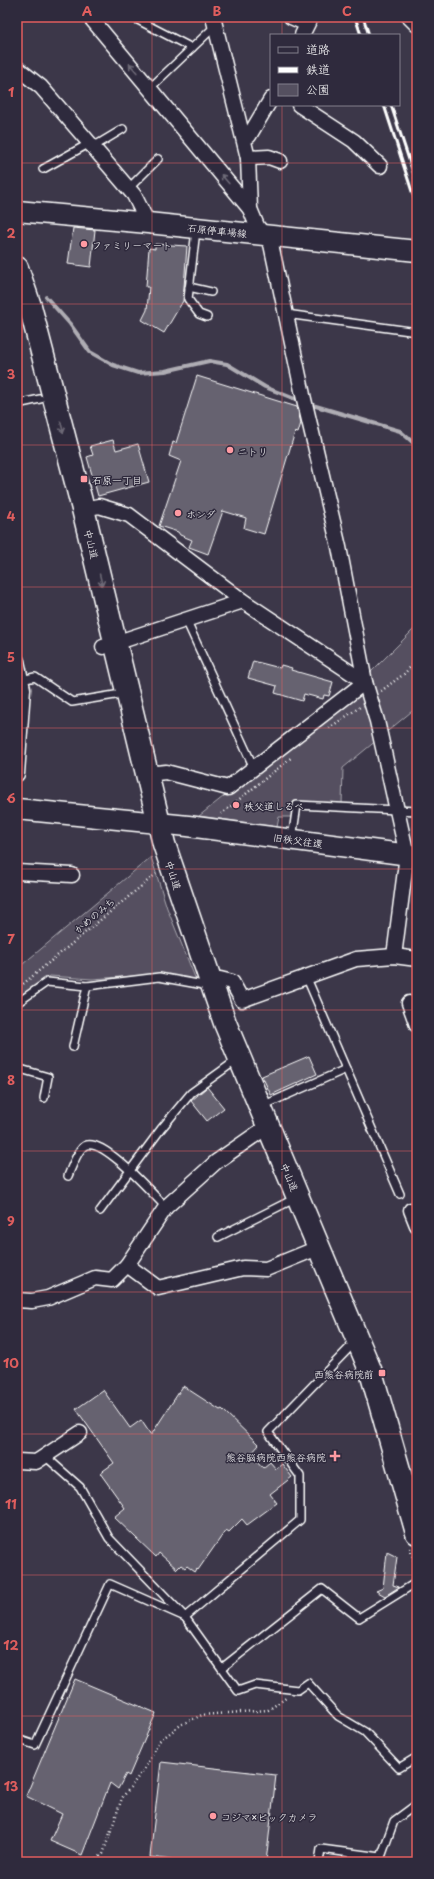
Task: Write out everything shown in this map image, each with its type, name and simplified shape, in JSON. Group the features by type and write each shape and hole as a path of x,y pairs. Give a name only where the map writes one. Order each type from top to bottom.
{"highway":[{"name":"中山道","path":"17,268 30,306 83,509 110,646 115,695 142,808 168,824"},
{"name":"中山道","path":"17,311 40,399 147,774 168,824 210,984 371,1372 408,1489 417,1533"}],"main road":[{"name":"石原停車場線","path":"17,211 148,222 417,251"},
{"name":"旧秩父往還","path":"17,809 168,824 292,839 412,856"}],"street":[{"path":"90,17 250,209 257,226 271,244 303,395 339,547 365,682 377,721 396,810 412,856 394,956"},
{"path":"291,17 307,25"},
{"path":"409,17 417,25"},
{"path":"214,23 248,158 250,209"},
{"path":"17,68 42,87 134,195 148,222"},
{"path":"244,138 249,136 270,101"},
{"path":"300,106 354,142 380,166"},
{"path":"248,158 269,157 280,161"},
{"path":"83,509 99,506 129,515 243,601 365,682"},
{"path":"110,646 243,601"},
{"path":"17,661 20,687 17,774"},
{"path":"147,774 166,772 228,788 365,682"},
{"path":"17,872 72,875"},
{"path":"210,984 220,979 232,982 242,1000 356,959 394,956 417,959"},
{"path":"409,1003 417,1025"},
{"path":"17,1300 32,1301 48,1298 95,1278 112,1280 127,1265 166,1207 264,1116"},
{"path":"411,1210 417,1224"},
{"path":"127,1265 158,1288 243,1268 266,1269 320,1247"},
{"path":"17,1461 36,1462 80,1433"}],"lane":[{"path":"132,17 192,48"},
{"path":"150,88 211,30 214,23"},
{"path":"43,169 123,129"},
{"path":"128,189 158,160"},
{"path":"196,228 188,299 199,314 207,317"},
{"path":"189,287 211,292"},
{"path":"286,314 417,332"},
{"path":"17,404 40,399"},
{"path":"186,620 254,768"},
{"path":"20,687 35,677 72,702 115,695"},
{"path":"292,839 297,805 417,811"},
{"path":"306,976 400,1194"},
{"path":"17,1003 47,982 87,986 159,977 210,984"},
{"path":"73,1048 87,986"},
{"path":"100,1211 161,1128 191,1093 240,1058"},
{"path":"17,1068 48,1076 44,1098"},
{"path":"264,1116 346,1069"},
{"path":"68,1176 82,1148 87,1144 96,1146 130,1169 166,1207"},
{"path":"218,1237 298,1197"},
{"path":"185,1618 300,1520 300,1476 268,1432 358,1339"},
{"path":"45,1456 80,1487 109,1538 185,1618 238,1691 255,1685 298,1690 308,1684 338,1716 365,1732 399,1768 417,1757"},
{"path":"222,1668 322,1589 359,1618 417,1582"},
{"path":"17,1739 35,1746 110,1584 185,1618"},
{"path":"319,1862 320,1849 381,1857 394,1821 417,1804"}],"path":[{"name":"かめのみち","path":"17,989 160,870"},
{"path":"94,1862 103,1854 122,1798 145,1768 159,1741 182,1724 202,1716 268,1710 298,1690"}],"green space":[{"path":"417,626 417,707 343,768 342,805 294,802 292,817 279,817 277,827 199,816 336,707"},
{"path":"151,857 167,908 196,980 161,974 92,979 50,976 17,999 17,969"}],"building":[{"path":"73,228 95,230 91,267 68,264"},
{"path":"155,244 187,246 183,301 164,333 142,320 147,310 149,287 146,287 149,248 155,249"},
{"name":"ニトリ","path":"197,376 297,407 301,423 298,433 295,432 264,534 244,528 246,518 223,511 208,554 189,547 192,540 180,535 178,532 159,526 181,461 169,456 173,442 176,443"},
{"path":"113,440 116,450 138,444 149,482 98,496 87,457 93,455 90,446"},
{"path":"253,661 280,668 281,665 292,668 291,670 333,682 329,696 324,695 323,699 304,694 302,701 275,693 277,686 248,678"},
{"path":"309,1056 317,1074 271,1095 262,1076"},
{"path":"207,1087 224,1108 207,1121 191,1101"},
{"path":"183,1386 220,1410 222,1409 259,1445 251,1454 263,1468 270,1462 276,1469 282,1464 292,1477 270,1494 277,1503 247,1525 242,1519 229,1532 226,1530 198,1570 197,1569 195,1572 187,1566 185,1568 181,1565 177,1569 159,1553 156,1557 114,1517 125,1508 100,1473 114,1463 76,1409 103,1390 130,1428 141,1420 151,1435"},
{"path":"387,1552 397,1557 393,1585 399,1587 385,1596 376,1591 383,1588"},
{"path":"75,1679 156,1713 129,1776 126,1774 118,1789 110,1783 82,1855 50,1841 62,1814 26,1796"},
{"name":"コジマ×ビックカメラ","path":"161,1762 276,1775 266,1862 186,1862 150,1857"}],"waterway":[{"path":"46,297 70,324 90,352 113,365 138,373 165,371 209,361 227,364 265,387 300,401"},
{"path":"309,404 400,431 417,446"}],"railway":[{"path":"355,17 361,34"},
{"path":"363,17 369,34"},
{"path":"384,106 417,207"},
{"path":"391,106 417,184"}],"place":[{"name":"ファミリーマート","path":"84,244"},
{"name":"ニトリ","path":"230,450"},
{"name":"石原一丁目","path":"84,479"},
{"name":"ホンダ","path":"178,513"},
{"name":"秩父道しるべ","path":"236,805"},
{"name":"西熊谷病院前","path":"382,1373"},
{"name":"熊谷脳病院西熊谷病院","path":"335,1456"},
{"name":"コジマ×ビックカメラ","path":"213,1816"}]}
